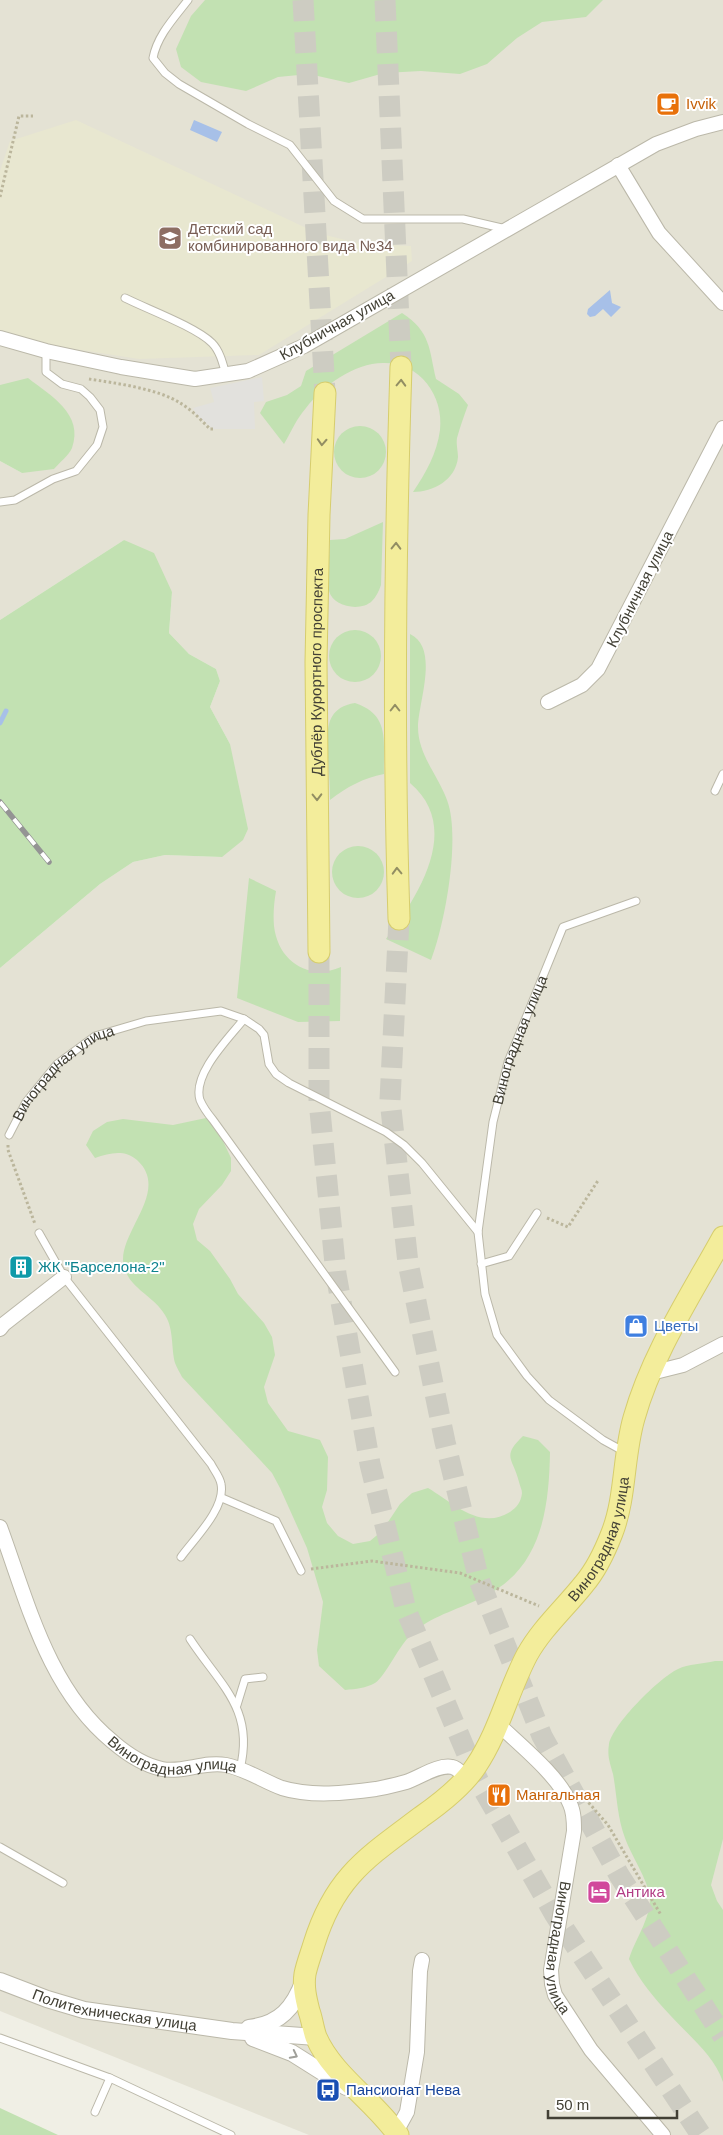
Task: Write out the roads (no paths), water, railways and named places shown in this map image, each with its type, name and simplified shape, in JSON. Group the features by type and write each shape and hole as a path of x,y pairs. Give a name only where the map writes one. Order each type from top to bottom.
{"main road":[{"path":"399,919 394,779 395,582 401,367"},
{"name":"Дублёр Курортного проспекта","path":"319,952 316,662 319,514 325,393"},
{"name":"Виноградная улица","path":"397,2133 345,2077 316,2037 305,1996 304,1978 326,1912 334,1896 351,1873 374,1852 432,1809 466,1778 483,1754 498,1724 527,1655 554,1616 586,1582 603,1554 619,1510 626,1452 634,1417 651,1373 671,1331 723,1237"}],"street":[{"name":"Клубничная улица","path":"0,338 46,351 121,367 195,378 248,371 304,346 656,144 696,129 723,122"},
{"path":"618,165 659,233 723,303"},
{"name":"Клубничная улица","path":"548,702 582,685 598,670 723,428"},
{"path":"0,1329 64,1277"},
{"path":"651,1373 682,1365 723,1344"},
{"name":"Виноградная улица","path":"0,1527 55,1672 75,1704 98,1729 128,1754 145,1763 163,1769 179,1770 208,1764 224,1765 240,1769 297,1792 320,1793 376,1789 405,1782 445,1766 460,1770 466,1778"},
{"name":"Виноградная улица","path":"498,1724 557,1781 570,1804 574,1830 552,1970 552,1984 555,1995 591,2050 663,2135"},
{"path":"397,2133 407,2112 417,2052 422,1960"},
{"path":"232,2031 269,2023 284,2014 291,2008 298,1996 304,1978"},
{"name":"Политехническая улица","path":"0,1981 47,1999 84,2010 232,2031"},
{"path":"232,2031 316,2037"},
{"path":"232,2031 292,2053 370,2102"}],"lane":[{"path":"188,0 164,31 155,48 153,58 165,73 179,84 248,124 290,145 334,202 363,218 462,219 506,230"},
{"path":"124,298 194,331 211,342 218,351 226,375"},
{"path":"0,502 15,500 53,479 76,471 97,445 103,427 100,410 90,397 81,389 62,384 46,372 46,351"},
{"path":"715,791 723,774"},
{"name":"Виноградная улица","path":"626,1452 603,1440 549,1400 527,1376 497,1335 485,1294 478,1232 493,1122 508,1062 563,927 636,901"},
{"name":"Виноградная улица","path":"9,1135 26,1102 51,1072 58,1064 95,1036 146,1020 212,1011 228,1012 244,1019 259,1029 264,1035 270,1064 276,1074 289,1083 386,1132 404,1145 422,1163 478,1232"},
{"path":"244,1019 210,1063 202,1078 199,1090 200,1099 218,1128 395,1372"},
{"path":"481,1264 509,1256 537,1213"},
{"path":"39,1234 64,1277 211,1464 221,1483 222,1498 214,1513 181,1556"},
{"path":"222,1498 276,1521 302,1571"},
{"path":"190,1639 237,1705 243,1738 243,1757 240,1769"},
{"path":"237,1705 245,1679 263,1677"},
{"path":"0,1846 63,1883"},
{"path":"0,2038 110,2078 232,2135"},
{"path":"95,2112 110,2078"}],"water":[{"path":"194,120 222,132 217,142 190,130"},
{"path":"610,290 612,303 621,307 611,317 603,309 595,316 590,317 587,314 588,309"}],"waterway":[{"path":"0,723 6,711"}],"tunnel":[{"path":"303,0 325,393"},
{"path":"385,0 401,367"},
{"path":"399,919 390,1100 408,1263 445,1442 479,1580 542,1736 619,1875 723,2036"},
{"path":"319,952 319,1101 336,1274 370,1464 406,1610 478,1780 555,1915 701,2135"}],"railway":[{"path":"0,802 49,862"}],"place":[{"name":"Ivvik","path":"668,104"},
{"name":"Детский сад комбинированного вида №34","path":"170,238"},
{"name":"ЖК \"Барселона-2\"","path":"21,1267"},
{"name":"Цветы","path":"636,1326"},
{"name":"Мангальная","path":"499,1795"},
{"name":"Антика","path":"599,1892"},
{"name":"Пансионат Нева","path":"328,2090"}]}
